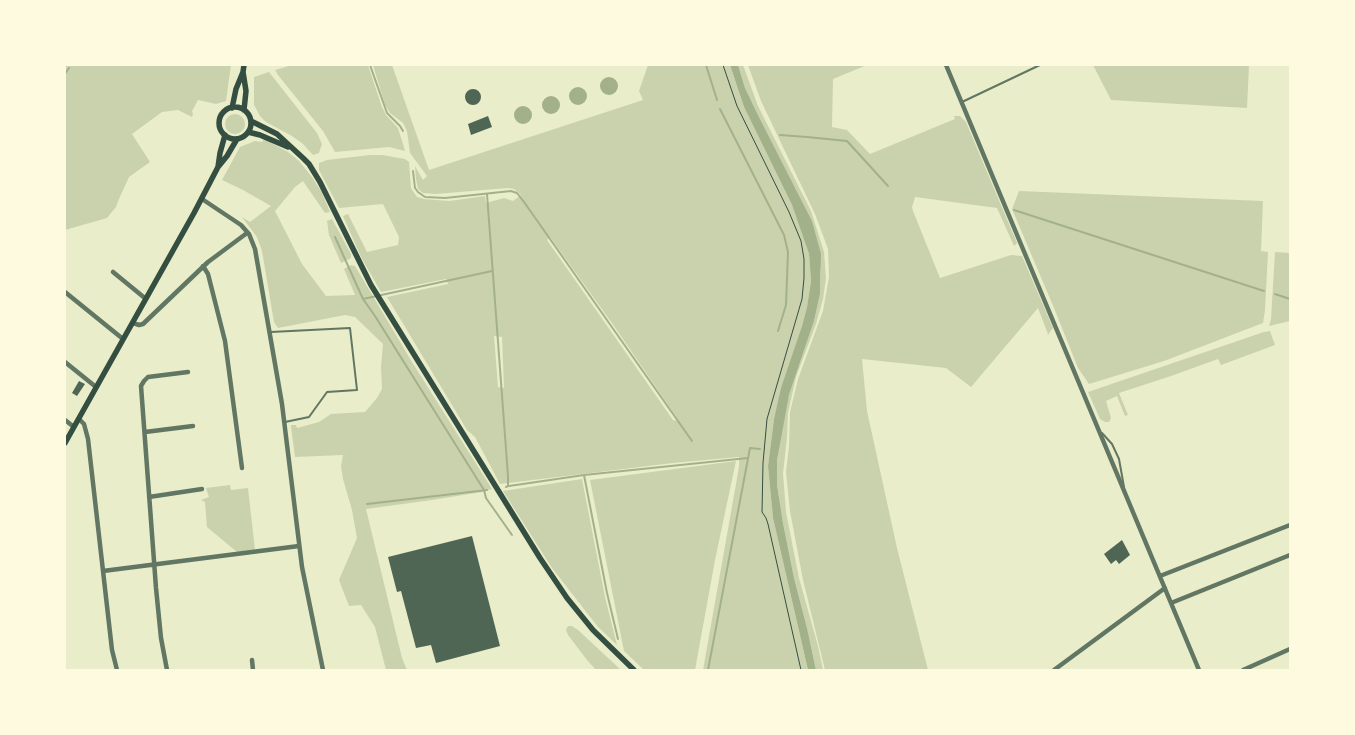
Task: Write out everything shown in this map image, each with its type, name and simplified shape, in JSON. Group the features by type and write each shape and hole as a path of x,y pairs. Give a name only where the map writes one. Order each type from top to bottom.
{"main road":[{"path":"232,108 236,89 244,68"},
{"path":"244,68 246,91 244,110"},
{"path":"251,121 248,132 244,137 237,139 224,135 220,127 221,116 226,110 232,108 244,110 251,121 277,134 303,158 315,174 371,286 540,558 567,598 593,630 634,670"},
{"path":"248,132 293,148"},
{"path":"218,167 224,135"},
{"path":"65,443 202,199 218,167 237,139"}],"street":[{"path":"946,65 1199,670"},
{"path":"202,199 238,222 248,233 256,254 284,422 299,546 323,670"},
{"path":"133,323 143,324 203,266 248,233"},
{"path":"203,266 208,274 225,340 242,468"},
{"path":"113,272 146,299"},
{"path":"65,292 123,339"},
{"path":"65,362 96,387"},
{"path":"167,670 161,638 154,564 141,386 148,377 188,372"},
{"path":"79,419 84,424 88,438 112,650 117,670"},
{"path":"65,420 74,427"},
{"path":"145,432 193,426"},
{"path":"149,497 202,489"},
{"path":"1160,576 1290,525"},
{"path":"103,571 299,546"},
{"path":"1171,603 1290,555"},
{"path":"1054,670 1165,588"},
{"path":"1243,670 1290,648"},
{"path":"252,660 253,670"}],"lane":[{"path":"962,102 1040,65"},
{"path":"269,332 350,328 357,390 327,392 309,417 284,422"}],"path":[{"path":"723,65 737,106 790,212 801,241 804,259 802,299 767,420 763,463 762,512 768,524 801,670"}],"shaded area":[{"path":"65,65 231,65 226,101 216,104 198,100 192,111 192,117 178,110 162,112 132,134 150,162 129,177 116,207 107,218 65,230"},
{"path":"292,65 368,65 382,107 386,115 398,128 405,151 389,147 335,152 323,131 275,70"},
{"path":"373,65 392,65 429,170 643,100 639,91 648,65 730,65 744,107 792,205 809,254 811,281 807,307 774,419 768,466 773,518 808,670 703,670 739,467 739,457 500,484 475,437 467,430 387,297 448,284 446,279 381,292 361,257 343,216 348,214 367,252 398,245 399,237 383,204 339,208 319,170 319,163 327,160 370,155 405,159 409,162 411,188 417,197 424,199 449,201 485,196 486,203 504,198 513,201 521,195 514,189 508,188 436,194 423,193 418,189 415,166 423,180 427,176 410,153 407,131 403,123 390,113 385,105","holes":["550,237 614,326 679,421 673,420 547,240","494,336 502,337 504,388 498,387"]},
{"path":"730,65 738,65 745,88 812,221 821,254 820,294 814,321 789,395 777,460 777,485 783,523 816,670 808,670 773,518 768,466 774,419 781,388 807,307 811,281 809,254 792,205 744,107"},
{"path":"738,65 743,65 758,106 811,211 824,252 826,278 823,299 816,324 796,377 788,413 783,473 786,512 799,578 823,670 816,670 794,578 777,485 777,460 785,410 814,321 820,294 821,269 812,221 745,88"},
{"path":"748,65 867,65 833,79 832,127 847,130 870,154 955,119 954,116 960,116 966,122 1017,243 1014,246 997,208 915,197 912,207 913,211 940,278 1011,255 1022,256 1053,328 1047,336 1048,334 1038,308 971,387 946,368 862,359 867,411 897,548 928,670 825,670 803,580 790,511 786,472 790,412 798,379 823,311 829,277 828,249 815,214 761,101"},
{"path":"1093,65 1249,65 1247,108 1111,100"},
{"path":"269,72 317,133 322,144 319,153 313,155 303,144 266,122 260,116 254,105 254,77"},
{"path":"605,77 613,77 618,82 616,93 605,95 600,90 600,82"},
{"path":"574,87 582,87 587,92 585,103 574,105 569,100 569,92"},
{"path":"547,96 555,96 560,101 558,112 547,114 542,109 542,101"},
{"path":"519,106 527,106 532,111 530,122 519,124 514,119 514,111"},
{"path":"235,114 242,117 245,124 242,131 235,134 228,131 225,124 228,117"},
{"path":"264,139 288,152 299,161 322,193 330,212 325,213 303,181 295,187 275,211 302,264 326,296 355,295 344,269 351,265 355,266 412,362 492,489 366,509 402,658 407,670 386,670 375,627 361,605 349,606 339,580 357,538 352,510 343,479 341,466 343,455 295,457 291,427 291,425 296,425 297,428 319,422 331,414 365,412 382,389 383,344 355,317 345,315 278,328 274,322 262,251 257,237 242,217 250,222 271,206 222,180 240,147 255,141 262,142"},
{"path":"1019,191 1263,201 1261,251 1268,252 1263,323 1164,361 1089,384 1078,368 1012,209"},
{"path":"332,219 351,254 351,258 341,263 329,235 327,221"},
{"path":"1275,252 1290,253 1290,321 1269,326 1271,319"},
{"path":"1270,331 1275,345 1221,365 1218,359 1119,393 1128,415 1125,416 1117,396 1106,401 1111,418 1109,422 1100,419 1088,392 1264,332"},
{"path":"736,461 715,560 695,670 644,670 624,651 590,480"},
{"path":"582,479 605,597 617,645 598,627 552,568 503,491"},
{"path":"230,485 231,490 248,488 255,550 237,552 207,527 205,502 201,500 209,497 206,488"},
{"path":"568,626 578,630 621,670 596,670 568,635 566,630"}],"building":[{"path":"473,89 479,91 481,97 479,103 473,105 467,103 465,97 467,91"},
{"path":"488,116 492,127 471,135 468,124"},
{"path":"79,381 85,384 77,396 72,393"},
{"path":"472,536 500,646 436,663 431,645 416,648 401,591 397,592 388,557"},
{"path":"1122,540 1130,555 1119,564 1116,560 1111,564 1104,554"}],"waterway":[{"path":"370,65 387,113 403,131"},
{"path":"706,65 717,100"},
{"path":"65,74 69,68"},
{"path":"720,109 784,235 788,252 786,305 778,331"},
{"path":"780,135 847,141 888,186"},
{"path":"413,171 415,188 425,197 445,198 511,191 517,193 692,441"},
{"path":"487,194 508,476 508,486 506,487"},
{"path":"1014,210 1264,291"},
{"path":"335,237 363,299 484,490 486,498 512,535"},
{"path":"363,299 492,271"},
{"path":"1275,294 1290,299"},
{"path":"708,670 750,448 760,449"},
{"path":"509,486 584,475 748,458"},
{"path":"584,475 618,639"},
{"path":"367,504 487,490"}]}
